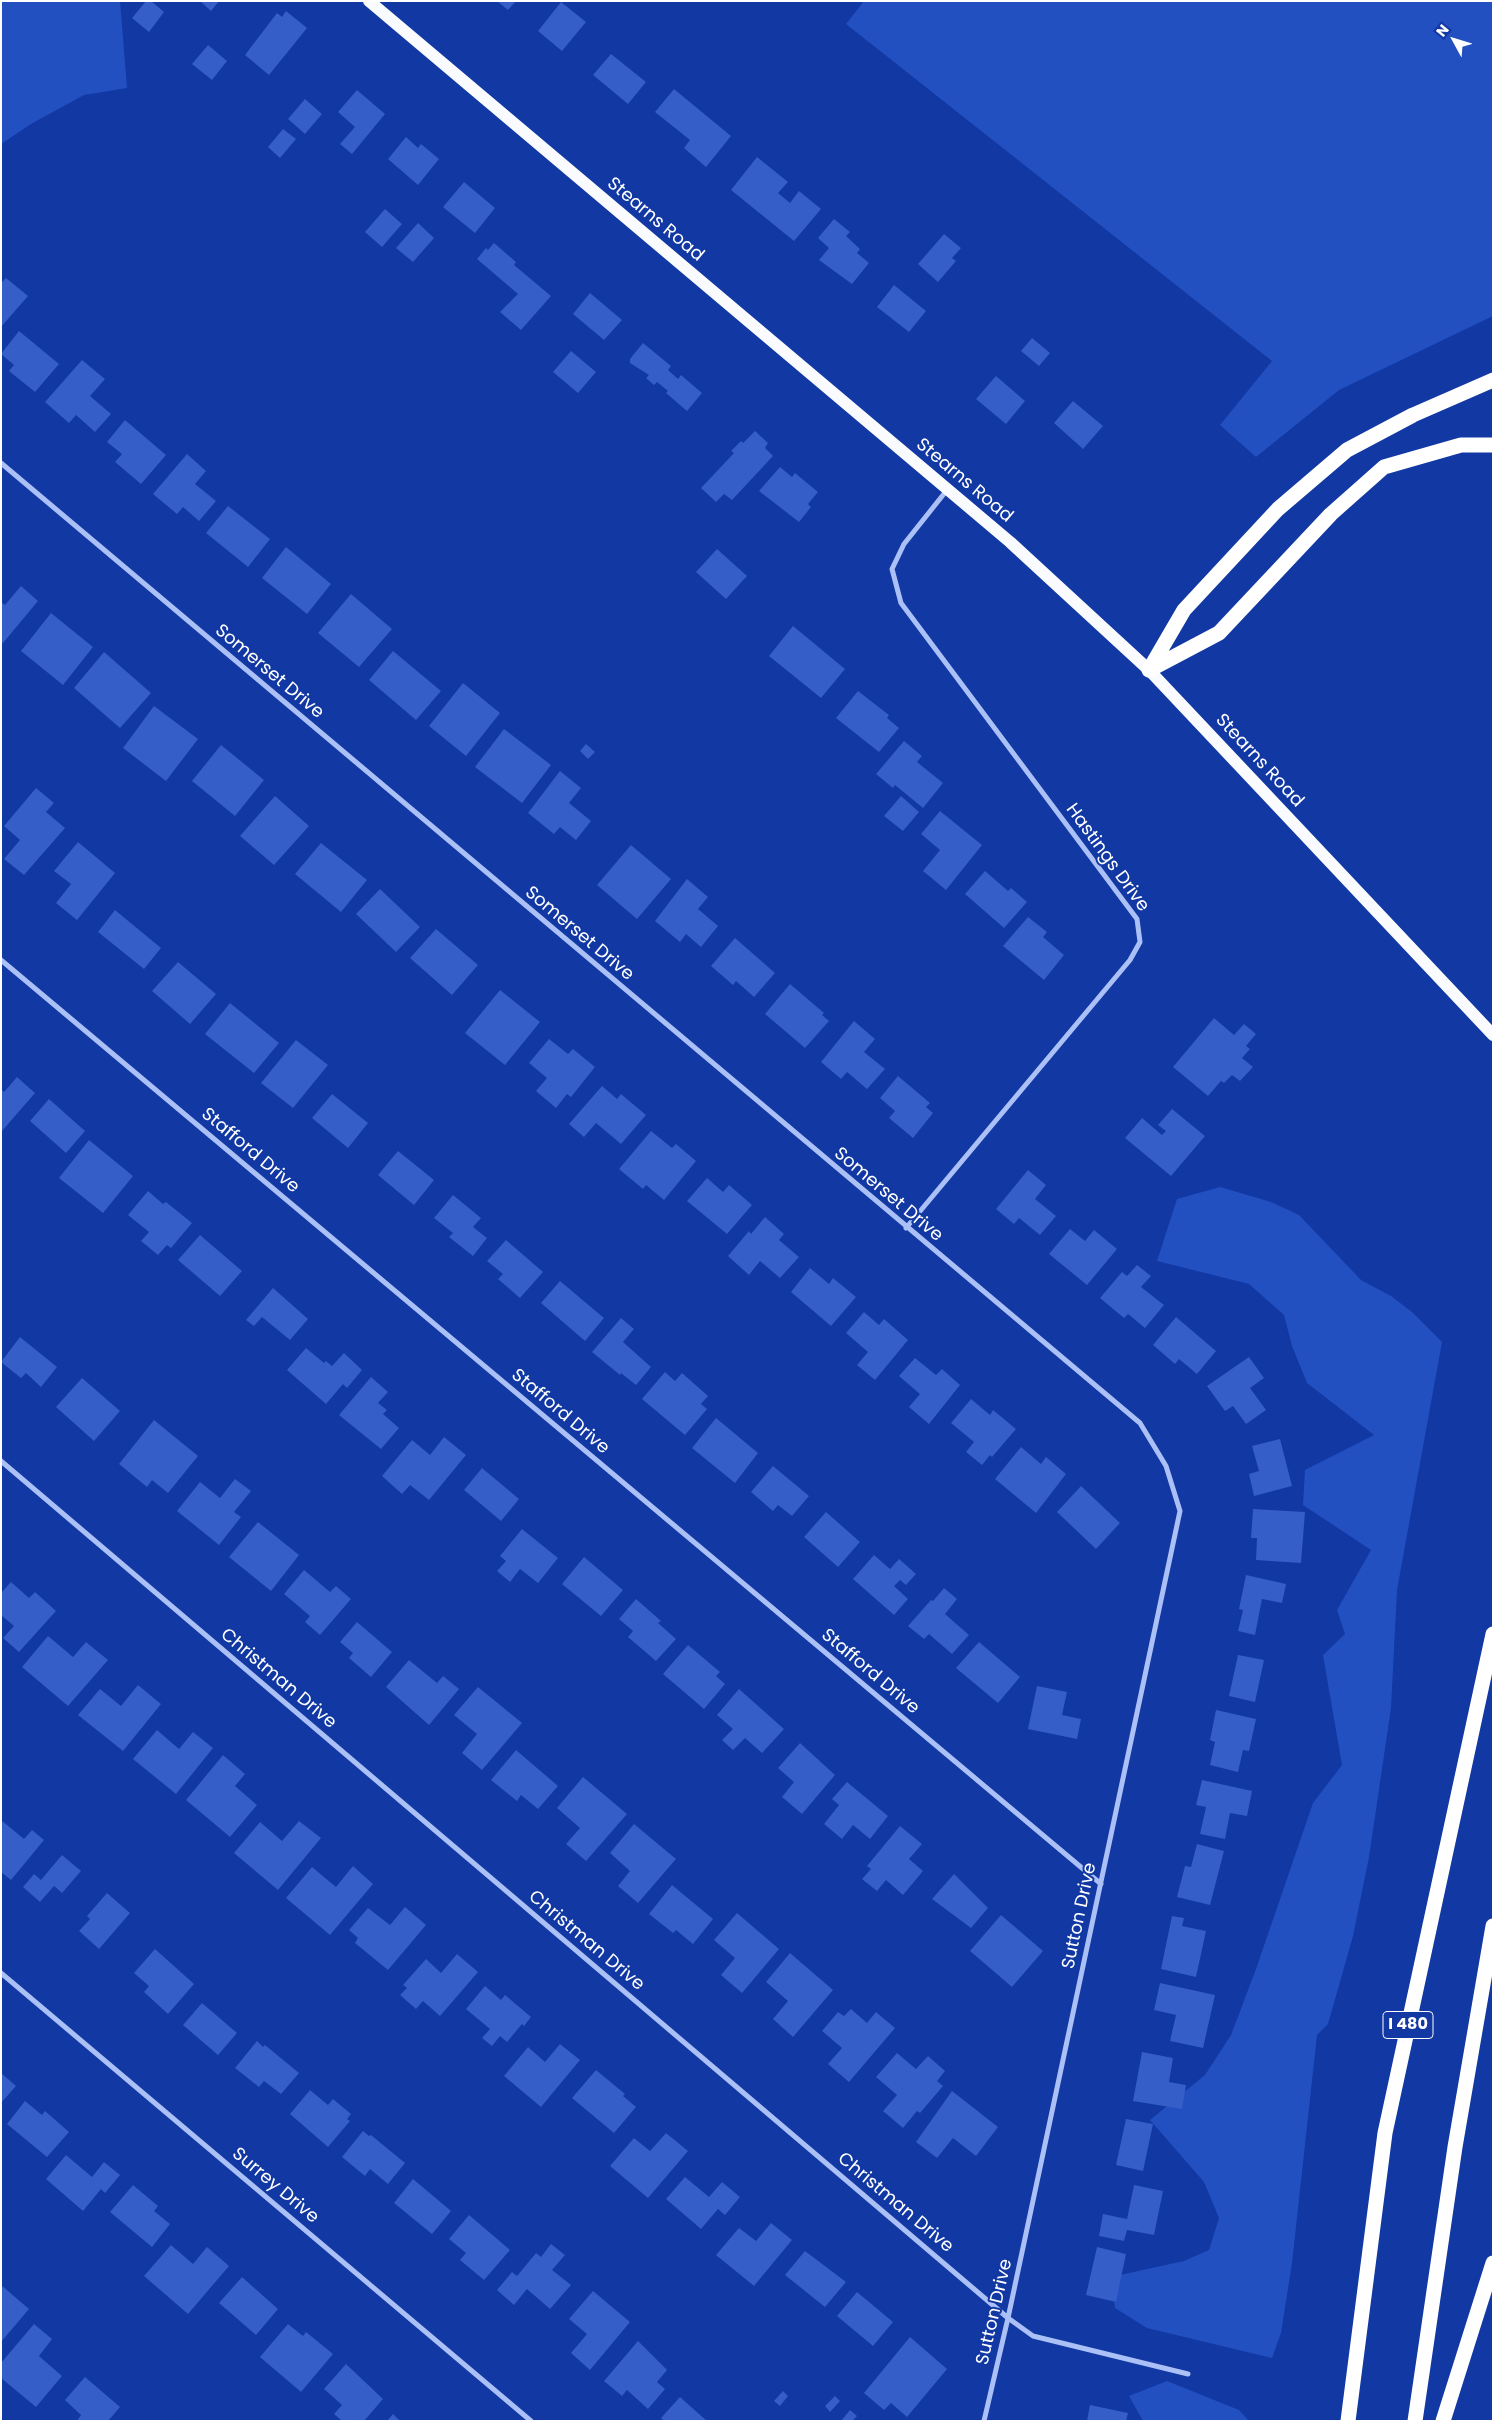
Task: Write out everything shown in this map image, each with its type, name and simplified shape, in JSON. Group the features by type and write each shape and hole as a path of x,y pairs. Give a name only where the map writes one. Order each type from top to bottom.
{"highway":[{"path":"1148,670 1184,610 1278,508 1347,450 1413,415 1493,380"},
{"path":"1148,670 1219,633 1331,514 1384,467 1460,445 1493,445"},
{"name":"I 480","path":"1348,2421 1385,2133 1493,1634"},
{"path":"1414,2421 1454,2148 1493,1926"},
{"path":"1443,2421 1493,2263"}],"main road":[{"name":"Stearns Road","path":"369,1 1024,555 1148,670 1493,1035"}],"street":[{"name":"Somerset Drive","path":"1,464 906,1228 1140,1423"},
{"name":"Hastings Drive","path":"906,1228 1130,960 1140,942 1138,919 901,603 892,569 904,544 948,490"},
{"name":"Stafford Drive","path":"1,960 1101,1884"},
{"name":"Sutton Drive","path":"984,2421 1008,2318 1180,1511 1166,1466 1140,1423"},
{"name":"Christman Drive","path":"1,1462 1008,2318 1034,2336 1188,2374"},
{"name":"Surrey Drive","path":"1,1973 531,2421"}],"shaded area":[{"path":"1,1 120,1 127,88 84,95 31,124 1,144"},
{"path":"864,1 1493,1 1493,316 1339,390 1256,457 1220,425 1272,361 846,24"},
{"path":"1220,1187 1271,1202 1299,1215 1361,1280 1391,1296 1412,1312 1442,1342 1397,1590 1391,1708 1369,1857 1353,1936 1328,2024 1317,2035 1292,2263 1281,2333 1272,2358 1147,2328 1115,2308 1111,2277 1184,2261 1209,2250 1219,2218 1204,2182 1150,2120 1205,2075 1231,2035 1256,1969 1313,1803 1342,1765 1323,1655 1345,1634 1337,1610 1371,1550 1303,1505 1305,1470 1374,1435 1307,1383 1292,1346 1284,1315 1249,1284 1157,1261 1177,1199"},
{"path":"1167,2381 1239,2410 1249,2421 1143,2421 1129,2396"}],"building":[{"path":"146,1 151,1 164,12 149,32 132,18"},
{"path":"200,1 219,1 211,11"},
{"path":"497,1 516,1 508,10"},
{"path":"561,2 586,22 562,51 538,31"},
{"path":"286,11 307,28 269,75 245,55 277,13 282,17"},
{"path":"208,45 227,61 212,80 192,64"},
{"path":"611,54 646,82 628,104 593,75"},
{"path":"674,89 731,136 706,167 684,148 690,140 655,112"},
{"path":"357,90 385,114 352,154 340,144 355,127 338,112"},
{"path":"305,99 322,114 305,134 288,119"},
{"path":"283,129 296,139 280,158 268,147"},
{"path":"406,137 418,148 421,144 439,159 418,185 388,159"},
{"path":"757,157 788,182 778,193 790,203 799,191 821,209 794,241 731,190"},
{"path":"464,182 495,208 475,233 443,207"},
{"path":"385,209 402,224 382,247 365,232"},
{"path":"834,219 850,232 846,236 860,249 857,253 869,263 852,284 819,260 829,248 818,238"},
{"path":"418,223 434,238 413,262 396,248"},
{"path":"944,234 961,248 952,258 956,261 938,282 918,264"},
{"path":"494,243 516,262 514,265 551,296 521,330 500,312 518,294 477,259 486,248 488,250"},
{"path":"6,278 28,296 1,327 1,283"},
{"path":"894,285 926,311 909,332 877,307"},
{"path":"590,293 622,320 604,340 573,314"},
{"path":"19,331 59,364 35,392 9,371 14,365 1,354"},
{"path":"1032,338 1050,353 1039,366 1021,351"},
{"path":"643,343 671,366 668,370 678,379 681,375 702,393 687,411 666,393 668,391 657,382 654,385 646,378 649,375 630,363 630,359"},
{"path":"571,351 596,372 578,393 553,372"},
{"path":"82,360 105,379 90,396 111,414 95,432 76,415 69,423 45,402"},
{"path":"996,376 1025,401 1006,424 976,399"},
{"path":"1073,401 1103,426 1083,449 1054,423"},
{"path":"125,420 166,455 141,484 115,462 122,454 107,442"},
{"path":"755,431 768,443 765,448 773,456 732,500 724,494 716,502 701,488 734,453 731,451 741,441 743,443"},
{"path":"187,454 206,471 195,484 216,501 199,521 183,507 177,514 153,494"},
{"path":"780,467 792,477 795,473 818,492 808,504 811,507 799,522 759,491"},
{"path":"228,506 270,539 248,567 206,533"},
{"path":"286,547 331,584 307,614 262,578"},
{"path":"717,549 747,576 726,599 696,572"},
{"path":"21,586 38,601 3,643 1,642 1,602 5,605"},
{"path":"351,594 392,629 359,667 318,633"},
{"path":"51,613 93,647 63,685 21,651"},
{"path":"793,626 845,669 821,698 769,656"},
{"path":"393,651 441,691 416,720 369,680"},
{"path":"104,652 151,693 120,728 74,688"},
{"path":"463,683 500,713 466,756 429,726"},
{"path":"858,691 889,715 887,718 899,728 879,752 836,718"},
{"path":"154,706 198,739 166,781 123,748"},
{"path":"504,729 551,765 522,803 475,767"},
{"path":"904,741 922,756 917,762 943,783 923,808 895,785 893,788 876,774"},
{"path":"586,744 595,752 588,759 580,751"},
{"path":"221,745 264,780 235,816 192,781"},
{"path":"560,771 581,788 569,803 591,821 576,840 560,827 554,834 528,813"},
{"path":"36,788 54,803 46,812 65,828 24,875 4,859 20,840 4,826"},
{"path":"275,796 309,826 274,865 240,836"},
{"path":"901,796 919,812 903,831 884,816"},
{"path":"940,811 982,845 946,890 923,871 940,850 921,834"},
{"path":"78,842 115,873 77,920 56,903 71,884 54,871"},
{"path":"321,843 367,880 341,912 295,874"},
{"path":"631,845 671,879 637,919 597,885"},
{"path":"985,871 1008,891 1011,888 1027,902 1004,928 965,894"},
{"path":"687,879 708,897 698,909 718,926 701,947 686,934 680,942 655,921"},
{"path":"380,889 420,927 396,952 356,914"},
{"path":"115,910 161,948 144,969 98,932"},
{"path":"1028,917 1047,932 1043,937 1064,955 1044,980 1003,946"},
{"path":"436,929 478,965 452,995 410,958"},
{"path":"735,938 775,973 754,997 736,981 733,985 711,966"},
{"path":"178,962 216,994 190,1024 152,991"},
{"path":"790,984 824,1013 822,1015 829,1021 805,1048 765,1014"},
{"path":"500,990 540,1022 505,1065 465,1033"},
{"path":"230,1003 279,1043 254,1073 205,1034"},
{"path":"1214,1018 1234,1035 1244,1024 1256,1034 1246,1046 1250,1049 1242,1058 1253,1067 1240,1081 1232,1075 1224,1083 1221,1081 1208,1096 1173,1067"},
{"path":"854,1021 875,1039 864,1052 885,1069 867,1089 847,1072 841,1079 821,1062"},
{"path":"549,1039 568,1054 573,1049 595,1067 571,1097 567,1094 556,1108 536,1091 547,1078 529,1063"},
{"path":"296,1040 328,1065 293,1108 261,1083"},
{"path":"898,1076 930,1103 926,1107 933,1113 913,1138 889,1118 895,1111 880,1098"},
{"path":"17,1077 35,1093 2,1131 1,1089 4,1092"},
{"path":"602,1086 617,1099 621,1094 646,1115 621,1144 596,1123 584,1137 569,1124"},
{"path":"332,1094 368,1123 348,1148 312,1118"},
{"path":"49,1099 85,1131 66,1153 30,1121"},
{"path":"1172,1109 1205,1136 1171,1176 1125,1138 1142,1118 1162,1135 1166,1131 1158,1125"},
{"path":"651,1131 672,1148 676,1144 696,1161 664,1200 646,1185 643,1189 619,1169"},
{"path":"89,1140 133,1176 103,1213 59,1178"},
{"path":"398,1151 434,1180 414,1205 378,1175"},
{"path":"1028,1170 1046,1185 1035,1199 1056,1216 1040,1235 1019,1218 1014,1224 996,1209"},
{"path":"707,1178 723,1192 729,1185 752,1205 727,1234 687,1201"},
{"path":"148,1191 163,1204 166,1202 192,1223 171,1248 167,1245 158,1255 141,1241 149,1232 128,1215"},
{"path":"453,1195 481,1218 473,1227 487,1238 473,1256 449,1237 453,1233 434,1218"},
{"path":"765,1217 784,1234 779,1240 799,1257 780,1278 760,1261 749,1275 728,1256 749,1231 751,1234"},
{"path":"1070,1229 1085,1241 1094,1230 1117,1249 1087,1285 1049,1254"},
{"path":"200,1235 242,1271 220,1296 178,1260"},
{"path":"506,1240 543,1272 520,1298 498,1279 503,1274 487,1261"},
{"path":"1137,1265 1151,1276 1141,1287 1164,1305 1145,1328 1128,1314 1124,1318 1100,1298 1122,1272 1127,1276"},
{"path":"810,1268 829,1284 833,1278 856,1297 831,1326 791,1292"},
{"path":"560,1281 604,1318 585,1341 541,1303"},
{"path":"273,1288 308,1319 290,1340 262,1317 254,1326 246,1320"},
{"path":"864,1312 879,1325 884,1319 908,1340 875,1380 857,1365 868,1352 846,1333"},
{"path":"1176,1317 1216,1351 1197,1374 1179,1359 1175,1364 1153,1345"},
{"path":"621,1318 634,1329 623,1342 651,1367 636,1385 621,1373 620,1375 592,1352"},
{"path":"20,1337 57,1367 41,1387 26,1373 21,1378 1,1362"},
{"path":"306,1348 324,1363 326,1361 332,1366 344,1353 362,1370 347,1388 343,1384 326,1404 287,1370"},
{"path":"1249,1357 1264,1378 1250,1388 1266,1410 1246,1424 1233,1406 1225,1411 1207,1386"},
{"path":"915,1358 936,1375 942,1369 960,1385 929,1424 909,1407 920,1394 899,1376"},
{"path":"665,1372 675,1381 682,1373 708,1396 701,1404 707,1409 685,1435 642,1399"},
{"path":"371,1377 388,1392 378,1403 387,1410 383,1414 399,1428 381,1449 339,1415"},
{"path":"82,1378 120,1411 94,1441 56,1407"},
{"path":"971,1399 990,1415 993,1410 1016,1429 992,1457 990,1455 982,1465 966,1452 974,1442 951,1423"},
{"path":"716,1418 758,1453 735,1483 692,1448"},
{"path":"154,1420 198,1456 168,1493 152,1480 147,1487 119,1464"},
{"path":"444,1437 466,1455 429,1500 410,1485 402,1494 382,1476 412,1440 430,1455"},
{"path":"1280,1439 1292,1486 1254,1496 1249,1474 1259,1471 1252,1446"},
{"path":"1021,1447 1041,1464 1046,1457 1066,1474 1036,1513 995,1479"},
{"path":"773,1466 809,1496 792,1516 778,1505 773,1511 751,1492"},
{"path":"482,1468 519,1499 501,1521 464,1490"},
{"path":"235,1479 251,1491 234,1512 241,1517 219,1545 177,1511 200,1482 220,1498"},
{"path":"1081,1486 1120,1523 1096,1549 1057,1512"},
{"path":"1253,1509 1305,1512 1301,1563 1256,1560 1257,1538 1251,1538"},
{"path":"826,1512 860,1542 838,1567 804,1537"},
{"path":"258,1522 299,1555 271,1591 229,1557"},
{"path":"522,1529 558,1558 538,1583 520,1569 510,1582 497,1571 506,1561 500,1556"},
{"path":"874,1555 890,1569 899,1559 916,1574 906,1585 900,1580 894,1586 908,1599 894,1615 853,1579"},
{"path":"584,1557 623,1590 601,1616 562,1584"},
{"path":"304,1570 330,1592 336,1586 351,1599 320,1635 305,1622 310,1616 284,1594"},
{"path":"1246,1575 1286,1584 1282,1603 1262,1599 1255,1635 1238,1631 1243,1610 1239,1609"},
{"path":"11,1582 29,1598 35,1592 56,1611 19,1652 3,1638 14,1626 1,1615 1,1593"},
{"path":"944,1588 957,1599 945,1614 969,1635 952,1654 929,1634 924,1639 908,1626"},
{"path":"636,1599 661,1621 658,1623 676,1639 656,1661 628,1637 633,1631 619,1619"},
{"path":"357,1622 392,1652 371,1677 349,1658 353,1653 340,1642"},
{"path":"48,1636 73,1657 86,1642 108,1660 68,1706 22,1667"},
{"path":"979,1642 1020,1677 998,1703 956,1668"},
{"path":"688,1645 720,1672 716,1676 725,1684 704,1709 663,1674"},
{"path":"1238,1655 1264,1660 1255,1702 1229,1696"},
{"path":"409,1660 437,1683 443,1676 459,1689 429,1725 386,1687"},
{"path":"138,1685 161,1704 123,1751 78,1715 100,1689 121,1706"},
{"path":"1037,1686 1067,1692 1062,1715 1081,1719 1077,1739 1028,1729"},
{"path":"478,1687 522,1723 482,1770 462,1753 477,1734 454,1715"},
{"path":"739,1689 784,1729 762,1753 745,1738 733,1750 722,1740 733,1729 717,1715"},
{"path":"1216,1710 1256,1719 1249,1751 1243,1750 1238,1772 1210,1765 1215,1742 1210,1740"},
{"path":"157,1730 179,1749 193,1732 213,1748 176,1794 133,1759"},
{"path":"800,1743 835,1775 802,1814 782,1797 794,1782 778,1768"},
{"path":"516,1750 558,1786 538,1809 521,1795 517,1801 491,1780"},
{"path":"223,1755 245,1774 235,1786 257,1805 230,1837 186,1800"},
{"path":"583,1777 627,1814 586,1861 566,1844 580,1828 557,1808"},
{"path":"1202,1780 1252,1791 1247,1816 1230,1813 1225,1839 1200,1834 1206,1807 1196,1805"},
{"path":"847,1782 888,1816 870,1839 853,1825 842,1839 824,1824 839,1805 832,1799"},
{"path":"1,1820 24,1839 32,1830 44,1840 11,1880 1,1872"},
{"path":"299,1821 321,1838 278,1890 234,1853 260,1822 282,1841"},
{"path":"634,1824 676,1859 638,1903 618,1886 630,1871 610,1853"},
{"path":"900,1826 922,1844 909,1859 923,1871 903,1895 886,1880 877,1891 862,1879 871,1869 867,1866"},
{"path":"1197,1844 1224,1851 1210,1905 1177,1897 1185,1866 1191,1867"},
{"path":"62,1855 81,1871 62,1893 54,1886 40,1902 23,1887 34,1874 41,1880"},
{"path":"353,1866 373,1884 330,1935 286,1898 312,1867 336,1887"},
{"path":"954,1874 988,1908 971,1928 932,1899"},
{"path":"672,1885 713,1919 693,1944 676,1930 673,1933 649,1914"},
{"path":"107,1893 130,1913 99,1949 79,1931 90,1919 87,1916"},
{"path":"405,1907 426,1925 388,1970 355,1943 358,1938 349,1930 368,1908 390,1925"},
{"path":"737,1913 779,1949 742,1993 721,1975 735,1958 714,1940"},
{"path":"1001,1915 1043,1951 1012,1987 970,1951"},
{"path":"1172,1916 1184,1918 1182,1926 1206,1931 1196,1977 1161,1969"},
{"path":"155,1949 194,1984 168,2014 144,1992 149,1986 134,1973"},
{"path":"790,1953 833,1990 793,2037 773,2019 788,2001 766,1982"},
{"path":"457,1954 478,1972 440,2016 423,2001 416,2009 400,1995 407,1988 403,1985 426,1959 441,1973"},
{"path":"1160,1983 1215,1995 1203,2048 1170,2041 1176,2015 1154,2010"},
{"path":"485,1986 501,2000 505,1995 531,2017 524,2026 522,2024 507,2042 500,2036 492,2046 482,2038 490,2029 466,2009"},
{"path":"202,2003 237,2033 218,2055 183,2025"},
{"path":"851,2009 867,2023 876,2012 895,2028 849,2082 828,2064 842,2048 822,2031 838,2012 844,2016"},
{"path":"257,2041 263,2047 265,2045 299,2073 281,2094 264,2081 259,2087 235,2068"},
{"path":"560,2044 580,2060 541,2107 504,2076 528,2047 545,2062"},
{"path":"1142,2052 1173,2058 1169,2082 1186,2085 1182,2109 1133,2101"},
{"path":"897,2053 916,2069 928,2056 945,2071 937,2081 943,2086 920,2113 917,2111 903,2128 883,2111 897,2095 876,2077"},
{"path":"596,2070 625,2094 623,2096 636,2107 614,2133 572,2098"},
{"path":"1,2073 16,2086 1,2103"},
{"path":"310,2090 328,2105 333,2099 351,2114 347,2119 350,2121 328,2147 290,2114"},
{"path":"952,2091 998,2127 976,2156 953,2138 937,2158 916,2142"},
{"path":"25,2101 42,2115 45,2111 69,2132 47,2157 7,2124"},
{"path":"1126,2119 1153,2124 1143,2171 1116,2165"},
{"path":"363,2131 369,2136 371,2135 405,2163 388,2184 370,2169 365,2176 342,2157"},
{"path":"666,2133 688,2151 648,2198 610,2166 634,2138 650,2151"},
{"path":"66,2155 92,2177 104,2162 120,2175 105,2193 101,2189 83,2211 46,2179"},
{"path":"685,2177 709,2197 722,2182 740,2197 725,2215 718,2209 701,2229 666,2199"},
{"path":"413,2179 451,2211 432,2234 394,2203"},
{"path":"133,2185 158,2206 154,2211 170,2224 152,2247 110,2212"},
{"path":"1134,2185 1163,2191 1154,2235 1127,2230 1124,2241 1099,2236 1103,2214 1127,2219"},
{"path":"469,2215 510,2250 484,2280 460,2260 466,2253 449,2239"},
{"path":"771,2223 792,2240 754,2286 716,2255 739,2228 756,2241"},
{"path":"551,2244 565,2255 552,2270 571,2285 550,2309 527,2289 514,2305 497,2290 512,2272 517,2276 536,2253 541,2257"},
{"path":"171,2245 193,2264 207,2247 229,2266 188,2314 144,2276"},
{"path":"1097,2247 1126,2254 1116,2302 1086,2295"},
{"path":"805,2251 846,2282 825,2307 785,2275"},
{"path":"242,2277 278,2309 256,2335 219,2303"},
{"path":"1,2285 29,2309 1,2342"},
{"path":"593,2291 630,2322 590,2370 571,2353 587,2334 569,2319"},
{"path":"857,2292 893,2322 873,2346 837,2316"},
{"path":"34,2324 52,2339 39,2356 62,2376 36,2407 1,2378 1,2363"},
{"path":"288,2324 303,2336 306,2332 333,2354 301,2392 260,2357"},
{"path":"910,2337 947,2369 907,2417 891,2403 884,2410 864,2393"},
{"path":"638,2341 667,2370 657,2382 665,2389 648,2409 627,2390 622,2396 604,2381"},
{"path":"346,2364 383,2399 364,2421 342,2421 334,2414 342,2405 324,2389"},
{"path":"85,2377 120,2407 108,2421 77,2421 81,2415 65,2400"},
{"path":"783,2391 788,2396 780,2406 774,2401"},
{"path":"835,2396 840,2401 830,2412 825,2406"},
{"path":"680,2397 707,2421 664,2421 661,2418"},
{"path":"1090,2405 1128,2413 1126,2421 1087,2421"},
{"path":"850,2410 857,2416 852,2421 841,2421"},
{"path":"393,2414 400,2421 387,2421"}]}
